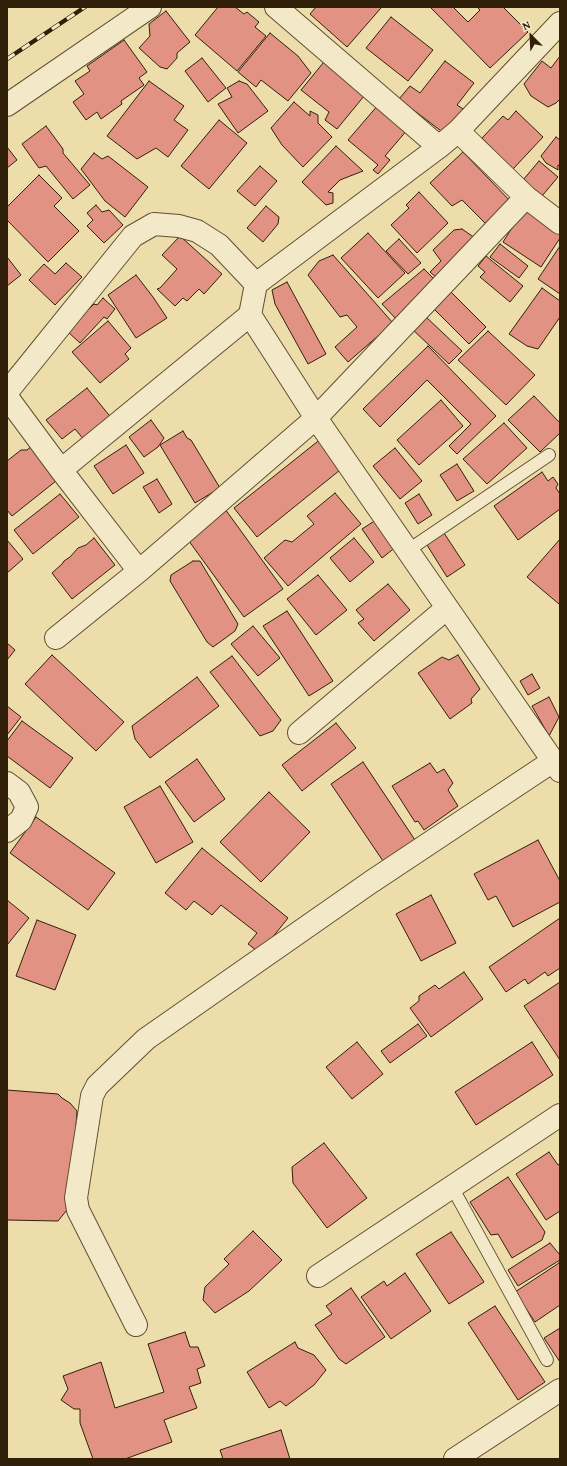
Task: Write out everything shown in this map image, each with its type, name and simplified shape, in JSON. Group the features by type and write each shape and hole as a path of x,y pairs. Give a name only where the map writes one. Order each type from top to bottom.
{"street":[{"path":"7,106 150,7"},
{"path":"276,7 439,147"},
{"path":"61,470 250,315 256,284 439,147 458,131 560,23"},
{"path":"458,131 526,198 560,224"},
{"path":"56,638 139,571 316,418 526,198"},
{"path":"7,392 133,236 154,224 179,226 197,231 219,245 256,284"},
{"path":"136,1325 78,1210 76,1198 92,1096 97,1086 146,1039 371,882 556,766 316,418 250,315"},
{"path":"7,397 139,571"},
{"path":"299,733 447,608"},
{"path":"7,783 19,792 27,807 21,820 7,831"},
{"path":"318,1276 560,1115"},
{"path":"455,1459 560,1390"}],"lane":[{"path":"407,550 549,455"},
{"path":"452,1187 548,1360"}],"building":[{"path":"218,7 235,7 244,14 247,12 259,22 255,27 266,36 237,71 195,35"},
{"path":"316,7 381,8 347,47 310,14"},
{"path":"453,7 468,22 480,10 477,7 503,7 528,32 490,68 431,8"},
{"path":"166,11 190,42 177,53 177,58 167,69 160,67 139,48 150,36 149,24"},
{"path":"391,17 433,50 408,81 366,48"},
{"path":"270,33 298,56 311,73 288,101 261,80 256,87 238,72"},
{"path":"124,40 147,72 139,78 144,85 121,101 122,104 101,119 97,112 86,120 73,102 84,94 75,81 90,71 87,66"},
{"path":"560,56 560,99 548,107 531,96 524,84 542,61 551,68"},
{"path":"328,57 369,90 337,129 325,120 329,112 301,90"},
{"path":"202,58 226,88 208,102 185,71"},
{"path":"445,61 474,83 457,105 468,112 449,137 399,99 410,86 420,93"},
{"path":"149,81 184,106 174,120 188,130 168,157 156,148 137,159 107,136"},
{"path":"239,81 247,84 268,111 238,133 218,104 232,97 227,88"},
{"path":"294,102 310,116 310,111 318,115 318,123 332,137 303,167 282,145 271,128"},
{"path":"379,104 408,129 385,156 390,160 378,174 373,170 378,165 348,140"},
{"path":"516,111 543,137 513,169 482,138 503,116 508,120"},
{"path":"219,120 247,143 209,189 181,166"},
{"path":"46,126 63,149 63,153 90,185 73,199 46,166 39,168 22,144"},
{"path":"556,137 560,140 560,166 558,165 558,170 546,163 541,156"},
{"path":"336,146 363,171 340,180 328,192 333,193 333,203 326,205 302,182"},
{"path":"7,147 17,160 7,168"},
{"path":"463,152 513,204 489,227 462,200 452,206 430,183"},
{"path":"94,153 102,159 108,156 148,187 125,217 105,201 81,169"},
{"path":"539,161 558,177 542,196 523,180"},
{"path":"260,166 277,181 255,206 237,191"},
{"path":"39,175 62,198 54,206 79,231 48,262 7,220 7,207"},
{"path":"419,192 448,223 417,253 391,225 409,208 406,205"},
{"path":"96,205 102,212 109,210 123,225 104,243 87,226 93,220 87,213"},
{"path":"266,206 279,217 278,224 263,242 247,228"},
{"path":"524,209 560,232 560,238 541,267 503,242"},
{"path":"462,229 475,238 437,278 430,272 441,261 433,250 454,230"},
{"path":"368,233 405,273 378,298 341,258"},
{"path":"180,236 222,274 204,294 199,289 187,301 183,298 175,306 157,289 160,288 177,269 162,255"},
{"path":"399,239 421,263 408,274 386,251"},
{"path":"500,244 528,266 519,278 490,257"},
{"path":"560,246 560,294 538,279"},
{"path":"333,255 393,323 348,362 335,347 357,327 347,315 340,317 308,275 319,261"},
{"path":"486,256 523,286 510,302 480,277 485,272 478,266"},
{"path":"7,257 21,275 7,286"},
{"path":"66,263 82,277 55,305 29,280 44,264 55,274"},
{"path":"424,269 435,280 397,320 382,304"},
{"path":"136,275 167,318 136,338 108,295"},
{"path":"287,282 326,354 308,364 275,304 272,290"},
{"path":"542,288 560,301 560,317 538,349 527,346 509,334"},
{"path":"449,290 486,327 469,344 432,307"},
{"path":"103,298 115,309 107,319 104,317 80,343 67,331 94,304 97,305"},
{"path":"425,316 462,351 449,364 412,329"},
{"path":"108,321 131,348 125,354 129,359 100,383 72,352"},
{"path":"488,331 535,375 506,405 458,360"},
{"path":"428,346 496,416 457,454 449,446 471,424 427,380 380,427 363,409"},
{"path":"87,388 113,420 85,441 75,429 62,439 46,420"},
{"path":"534,396 560,423 560,433 540,452 508,420"},
{"path":"441,400 463,426 419,465 397,440"},
{"path":"151,420 164,438 158,447 144,457 129,437"},
{"path":"504,423 527,448 487,484 463,459"},
{"path":"183,431 187,438 191,440 220,488 195,503 160,445"},
{"path":"322,438 345,466 257,537 234,508"},
{"path":"34,444 61,477 12,516 7,510 7,461 21,450 27,450"},
{"path":"126,445 144,473 113,494 94,466"},
{"path":"395,448 422,481 400,499 373,466"},
{"path":"457,464 474,491 457,501 440,475"},
{"path":"542,472 548,481 553,477 558,484 556,488 560,494 560,509 518,540 494,506"},
{"path":"157,479 172,504 159,513 143,487"},
{"path":"335,493 361,524 288,586 264,558 285,540 292,542 314,524 307,516"},
{"path":"60,494 79,517 33,554 14,530"},
{"path":"419,494 432,515 418,524 405,503"},
{"path":"225,509 283,589 244,617 186,537"},
{"path":"376,520 397,546 382,558 362,529"},
{"path":"444,533 465,565 447,577 427,545"},
{"path":"94,538 115,565 72,599 52,573 78,548 86,545"},
{"path":"354,538 374,562 350,582 330,558"},
{"path":"560,539 560,604 559,604 527,577"},
{"path":"7,540 23,559 7,573"},
{"path":"193,561 200,561 238,624 235,631 213,647 207,642 170,581 171,575"},
{"path":"318,575 347,610 316,635 287,599"},
{"path":"388,584 410,610 374,641 358,623 364,619 356,610"},
{"path":"287,611 333,681 309,696 263,626"},
{"path":"253,626 280,658 258,676 231,644"},
{"path":"7,643 15,650 7,660"},
{"path":"52,655 124,722 96,751 25,684"},
{"path":"458,655 480,689 471,699 472,703 450,719 418,673 442,657 449,660"},
{"path":"232,656 281,720 273,731 260,736 210,672"},
{"path":"532,674 540,688 528,695 520,681"},
{"path":"197,677 219,706 150,758 135,739 132,726"},
{"path":"549,697 559,717 549,736 532,706"},
{"path":"7,706 21,717 7,735"},
{"path":"22,721 73,758 50,788 7,756 7,741"},
{"path":"336,723 356,748 302,791 282,765"},
{"path":"197,759 225,799 194,822 165,782"},
{"path":"363,762 415,840 383,861 331,784"},
{"path":"430,763 437,773 444,769 453,783 448,790 458,806 424,830 418,821 415,822 392,786"},
{"path":"160,786 193,842 156,863 124,807"},
{"path":"269,792 310,832 261,882 220,842"},
{"path":"36,817 115,873 88,910 10,853"},
{"path":"538,840 560,881 560,902 513,927 496,896 488,900 474,874"},
{"path":"202,848 288,918 260,953 248,944 257,933 221,905 212,915 194,901 186,910 165,893"},
{"path":"431,895 456,943 421,961 396,914"},
{"path":"7,900 29,918 7,945"},
{"path":"560,918 560,968 548,976 545,972 528,984 525,979 506,992 489,967"},
{"path":"37,920 76,935 55,990 16,976"},
{"path":"464,972 483,999 431,1037 410,1008 419,1001 419,996 435,985 439,989"},
{"path":"560,982 560,1060 524,1006"},
{"path":"418,1024 427,1036 390,1063 381,1051"},
{"path":"357,1042 383,1074 352,1099 326,1067"},
{"path":"532,1042 553,1075 476,1125 455,1092"},
{"path":"7,1090 58,1094 70,1103 77,1111 71,1205 58,1221 7,1220"},
{"path":"324,1143 367,1198 327,1228 293,1183 292,1167"},
{"path":"549,1152 558,1165 560,1164 560,1211 546,1220 516,1174"},
{"path":"508,1177 545,1232 542,1240 512,1258 498,1234 491,1235 470,1202"},
{"path":"253,1231 282,1260 249,1291 215,1313 203,1300 205,1287 229,1264 224,1259"},
{"path":"451,1232 484,1282 449,1304 416,1254"},
{"path":"550,1243 560,1255 560,1260 518,1286 508,1270"},
{"path":"559,1263 560,1305 535,1322 515,1292"},
{"path":"405,1273 431,1311 391,1339 361,1297 384,1281 387,1286"},
{"path":"351,1288 385,1337 346,1364 339,1359 315,1325 332,1314 326,1306"},
{"path":"495,1306 545,1382 518,1400 468,1323"},
{"path":"560,1328 560,1362 544,1338"},
{"path":"185,1332 190,1347 198,1347 205,1366 197,1369 201,1383 189,1387 197,1408 164,1420 172,1442 125,1459 93,1459 80,1423 80,1409 74,1409 61,1400 68,1389 63,1376 101,1362 115,1408 164,1392 148,1344"},
{"path":"295,1342 298,1348 314,1355 326,1370 314,1385 286,1406 280,1401 269,1408 247,1372"},
{"path":"281,1430 290,1459 223,1459 220,1450"}],"railway":[{"path":"7,59 85,7"}]}
